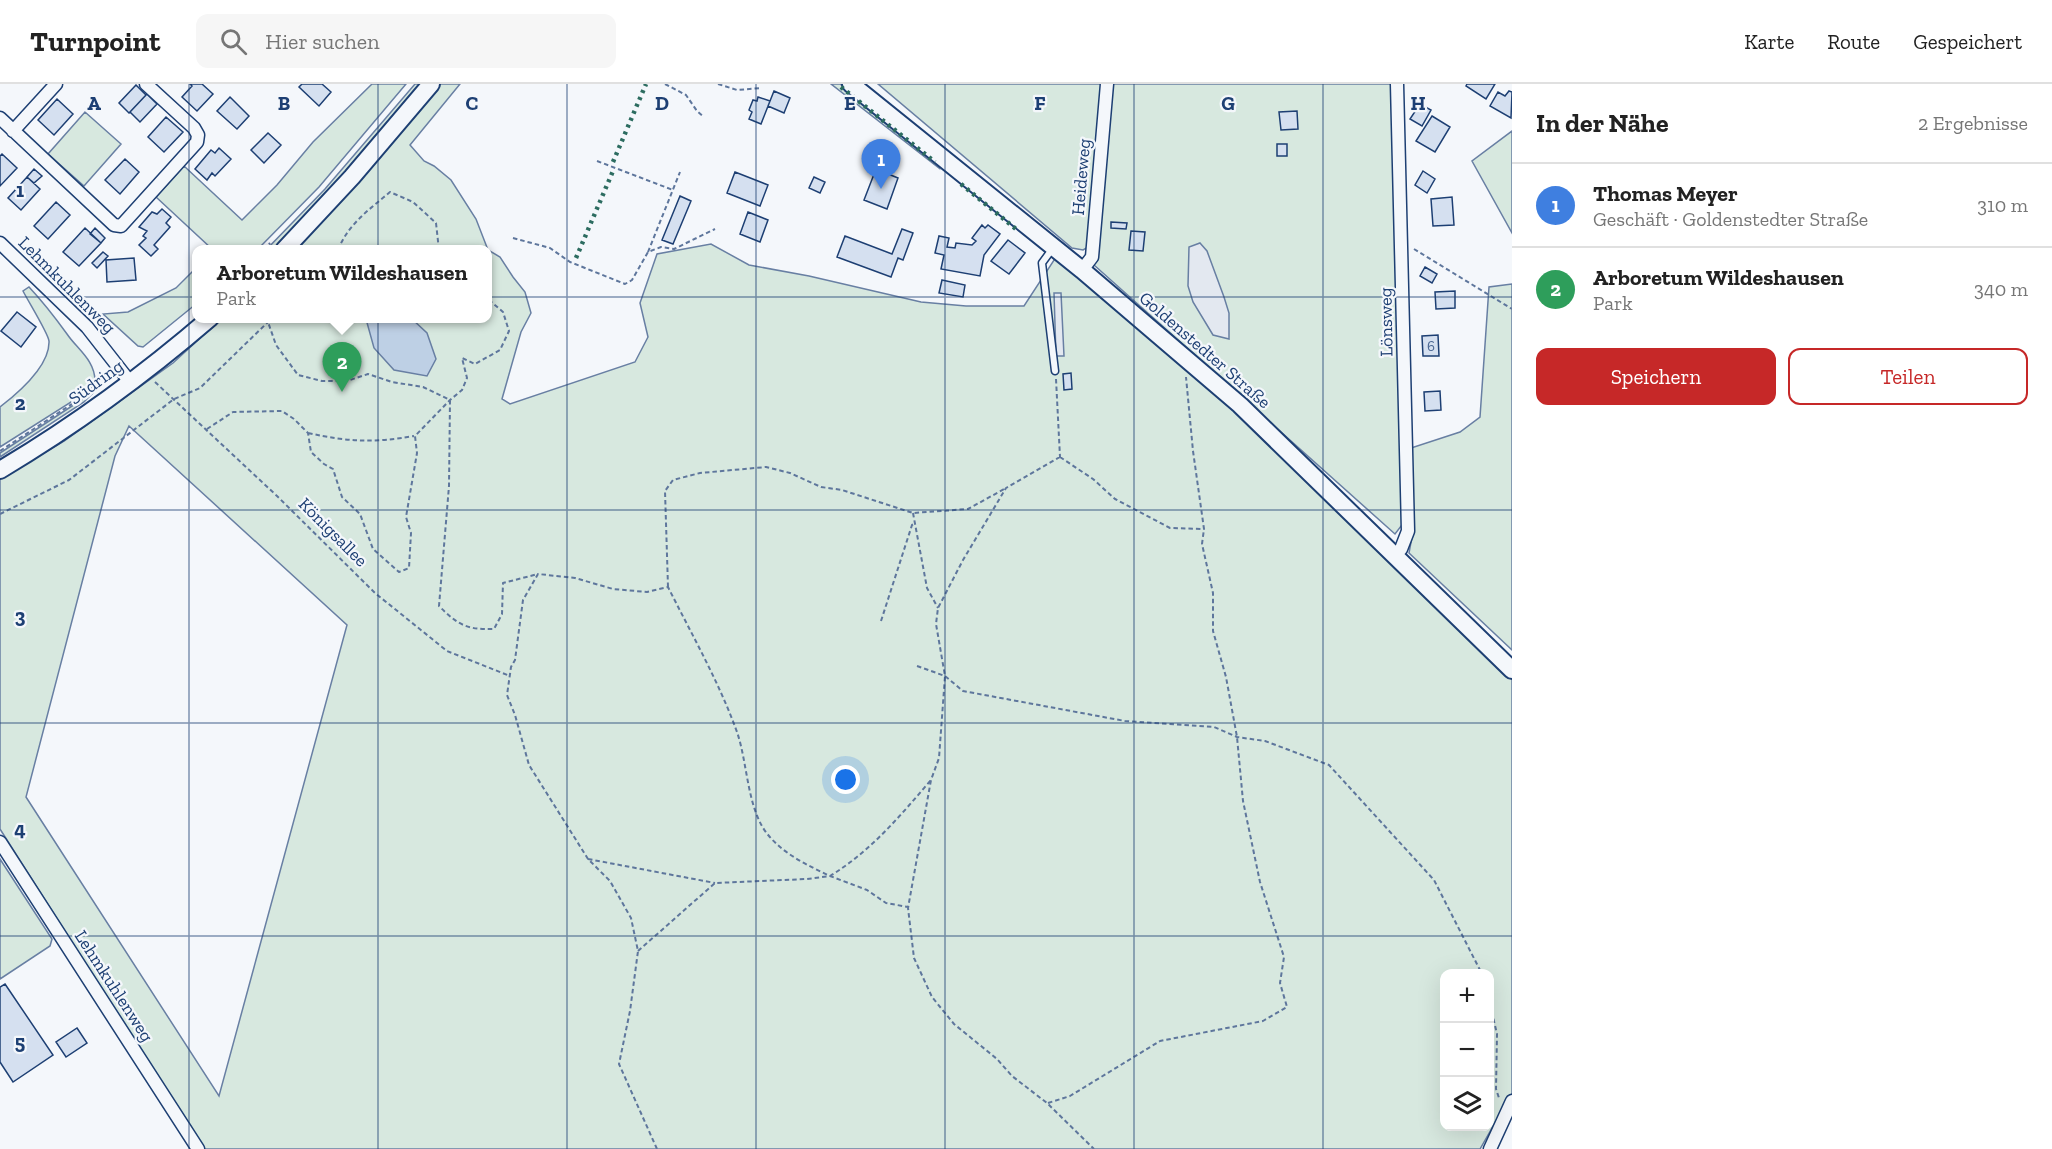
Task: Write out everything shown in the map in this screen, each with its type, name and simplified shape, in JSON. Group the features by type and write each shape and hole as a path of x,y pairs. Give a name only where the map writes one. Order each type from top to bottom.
{"main road":[{"path":"288,245 352,177 431,84"},
{"name":"Goldenstedter Straße","path":"851,84 1082,270 1240,405 1512,670"},
{"name":"Südring","path":"0,470 58,433 130,382 172,351 204,323"}],"street":[{"path":"13,131 56,84"},
{"path":"0,118 114,225 121,226 197,142 198,135 194,128 146,84"},
{"name":"Heideweg","path":"1082,270 1092,257 1107,84"},
{"name":"Lönsweg","path":"1394,556 1401,549 1408,531 1397,84"},
{"name":"Lehmkuhlenweg","path":"0,243 87,327 130,382"},
{"name":"Lehmkuhlenweg","path":"0,842 198,1149"},
{"path":"1490,1149 1512,1101"}],"lane":[{"path":"1053,248 1042,263 1055,371"}],"path":[{"path":"665,84 686,95 704,117"},
{"path":"718,84 737,90 762,88"},
{"path":"597,161 673,190"},
{"path":"513,238 550,248 570,262 625,284 632,280 648,252 680,172"},
{"path":"340,245 356,221 390,192 413,202 436,224 439,245"},
{"path":"648,252 661,247 674,249 715,230"},
{"path":"1402,241 1512,309"},
{"path":"308,433 340,440 380,441 415,436 462,390 467,378 462,358 475,364 500,350 509,331 502,312 492,303"},
{"path":"0,514 69,480 174,399 200,388 267,323"},
{"path":"268,323 276,345 298,375 322,381 347,381 368,374 392,382 423,387 450,400"},
{"path":"1047,1103 1070,1096 1160,1041 1263,1020 1287,1007 1280,983 1284,957 1260,882 1243,801 1237,736 1226,677 1213,631 1213,593 1202,544 1204,529 1186,378 1194,365"},
{"path":"1055,371 1060,457"},
{"name":"Königsallee","path":"154,381 207,429 375,593 447,651 510,676"},
{"path":"0,451 80,399"},
{"path":"450,400 449,486 439,606 454,621 477,629 494,628 502,614 503,583 538,574 575,578 613,589 647,592 668,587"},
{"path":"207,429 233,412 282,411 294,418 308,433 311,452 333,470 342,497 360,514 373,549 399,572 409,568 411,533 406,517 417,453 415,436"},
{"path":"1060,457 1093,479 1115,499 1170,528 1204,529"},
{"path":"908,908 886,903 867,890 799,861 768,836 754,809 737,733 701,652 668,587 665,491 673,480 700,473 766,467 790,473 821,487 842,490 914,513 968,509 1060,457"},
{"path":"1006,488 963,560 938,608 936,624 945,676 939,758 931,780 908,908 914,958 932,997 954,1024 997,1059 1012,1076 1047,1103 1094,1149"},
{"path":"914,513 914,524 927,588 938,608"},
{"path":"880,621 914,524"},
{"path":"538,574 523,600 515,660 507,695 529,765 588,859 610,881 631,918 638,951 630,1011 618,1064 657,1149"},
{"path":"917,666 945,676 963,691 1125,721 1214,727 1237,736 1265,741 1329,765 1434,880 1479,969"},
{"path":"588,859 716,883 830,876 860,856 885,833 931,780"},
{"path":"638,951 716,883"},
{"path":"1494,1021 1497,1034 1496,1089 1504,1115"}],"shaded area":[{"path":"372,84 406,84 319,187 262,245 208,245 156,197 184,166 242,220 277,185 313,142"},
{"path":"415,84 421,84 329,192 277,245 271,245 325,189"},
{"path":"440,84 460,84 410,145 424,161 451,180 476,219 486,245 297,245"},
{"path":"831,84 840,84 936,160 939,168"},
{"path":"878,84 1104,84 1090,246 1083,250 1072,248"},
{"path":"1110,84 1392,84 1405,521 1395,534 1094,265"},
{"path":"85,112 121,144 84,186 48,154"},
{"path":"1512,131 1512,233 1472,161"},
{"path":"1200,243 1207,251 1229,313 1229,339 1213,335 1193,302 1188,286 1189,247"},
{"path":"711,244 749,265 809,276 921,302 966,306 1024,306 1056,257 1235,407 1512,679 1512,1093 1494,1124 1494,969 1440,969 1440,1131 1490,1131 1480,1149 203,1149 0,829 0,479 64,441 173,363 217,323 492,323 492,252 500,257 525,292 531,313 521,332 502,399 510,404 635,362 648,337 640,303 657,254","holes":["129,426 347,625 219,1096 26,797 115,456"]},
{"path":"192,272 192,307 143,347 138,346 103,314 128,312 176,288"},
{"path":"1512,284 1512,650 1409,553 1414,526 1411,448 1460,432 1480,417 1489,287"},
{"path":"29,287 85,355 92,367 95,383 87,392 0,447 0,407 32,378 48,350 48,337 23,291"},
{"path":"1054,293 1061,293 1064,356 1056,356"},
{"path":"95,391 84,402 0,457 0,453"},
{"path":"0,859 52,939 50,946 0,979"}],"water":[{"path":"367,323 416,323 427,333 436,359 427,376 394,370 374,348"}],"building":[{"path":"190,84 202,84 213,94 197,111 182,97 192,86"},
{"path":"302,84 322,84 331,92 319,106 299,87"},
{"path":"1467,84 1495,84 1486,99 1466,86"},
{"path":"136,85 146,95 129,113 119,103"},
{"path":"774,91 790,98 784,113 768,106"},
{"path":"1509,91 1512,92 1511,118 1490,106 1498,92 1505,96"},
{"path":"147,94 157,104 140,122 130,112"},
{"path":"230,97 249,116 237,129 217,111"},
{"path":"758,97 770,101 761,124 749,119 752,112 749,110 753,100 757,101"},
{"path":"57,99 73,114 54,135 38,120"},
{"path":"1420,104 1431,110 1422,126 1410,119"},
{"path":"1297,111 1298,129 1281,130 1279,112"},
{"path":"1432,116 1450,127 1435,152 1416,141"},
{"path":"166,117 183,132 164,152 148,137"},
{"path":"268,133 281,145 264,163 251,150"},
{"path":"1277,144 1287,144 1287,156 1277,156"},
{"path":"219,148 231,159 215,176 212,173 207,180 195,169 211,150 215,153"},
{"path":"2,154 17,168 0,186 0,156"},
{"path":"125,159 139,172 120,194 105,180"},
{"path":"34,169 42,176 34,183 27,177"},
{"path":"876,169 898,178 887,209 864,200"},
{"path":"1423,171 1435,179 1427,193 1415,185"},
{"path":"735,172 768,185 760,206 727,193"},
{"path":"27,177 40,189 21,210 8,198"},
{"path":"814,177 825,182 820,193 809,188"},
{"path":"680,196 691,201 673,244 662,240"},
{"path":"1452,197 1454,225 1433,226 1431,199"},
{"path":"56,202 70,215 48,239 34,226"},
{"path":"162,209 171,217 166,223 170,227 154,245 158,249 151,256 139,245 146,238 143,236 147,231 139,227 152,212 157,214"},
{"path":"748,212 768,220 760,242 740,234"},
{"path":"1111,222 1127,223 1126,229 1111,228"},
{"path":"982,225 985,228 988,225 1000,234 984,255 980,276 941,269 944,255 935,253 939,236 949,238 947,247 955,248 956,243 972,245 976,241 972,238"},
{"path":"85,228 101,243 79,266 63,252"},
{"path":"95,228 105,238 101,243 90,234"},
{"path":"902,229 913,233 903,260 898,258 891,277 837,257 845,236 892,254"},
{"path":"1131,231 1145,232 1143,251 1129,250"},
{"path":"1008,240 1025,253 1009,274 991,261"},
{"path":"103,252 108,256 97,268 92,263"},
{"path":"134,258 136,280 107,282 106,260"},
{"path":"1425,267 1437,274 1432,283 1420,276"},
{"path":"942,280 965,285 963,297 939,293"},
{"path":"1455,291 1455,308 1436,309 1435,292"},
{"path":"17,312 36,327 21,347 1,331"},
{"path":"1438,335 1439,356 1423,356 1422,336"},
{"path":"1071,373 1072,389 1064,390 1063,374"},
{"path":"1440,391 1441,410 1425,411 1424,392"},
{"path":"5,984 53,1055 13,1082 0,1062 0,987"},
{"path":"77,1028 87,1043 66,1057 56,1042"}],"hedge":[{"path":"613,162 646,84"},
{"path":"841,87 935,162"},
{"path":"576,258 613,171"},
{"path":"961,184 1016,229"}],"place":[{"name":"Thomas Meyer","path":"881,189"},
{"name":"Arboretum Wildeshausen","path":"342,392"}]}
